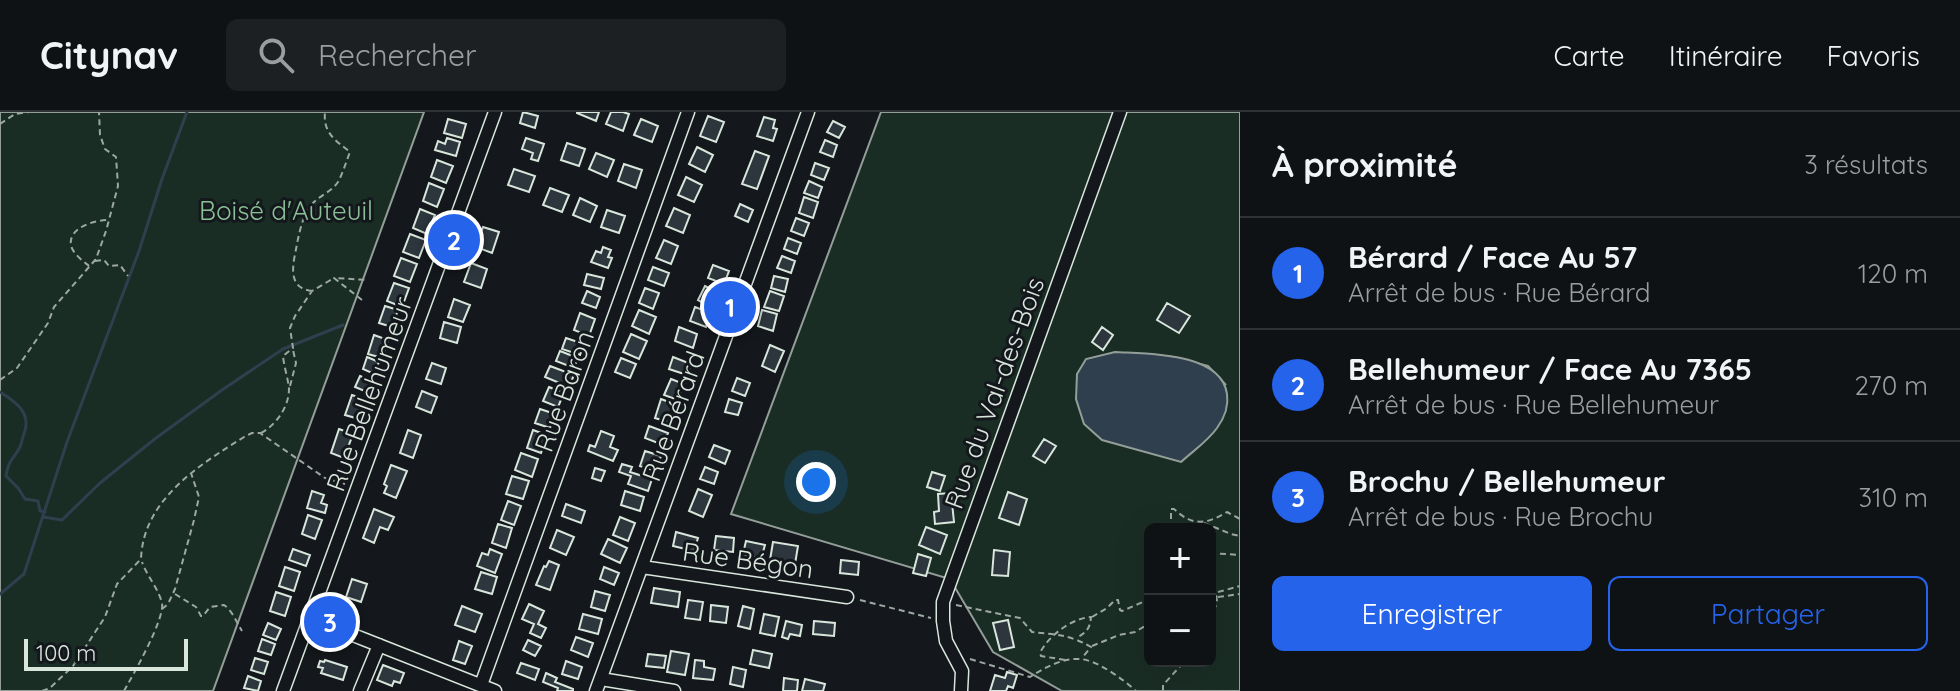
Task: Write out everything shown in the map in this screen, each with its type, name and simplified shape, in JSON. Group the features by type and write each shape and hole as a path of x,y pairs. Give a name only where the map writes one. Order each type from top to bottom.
{"street":[{"name":"Rue Bellehumeur","path":"283,691 495,112"},
{"name":"Rue Baron","path":"481,685 688,112"},
{"name":"Rue Bérard","path":"598,685 808,112"},
{"name":"Rue du Val-des-Bois","path":"961,691 962,671 946,641 943,602 1120,112"},
{"name":"Rue Bégon","path":"642,567 847,597"},
{"path":"310,618 495,691"},
{"path":"360,691 379,645"},
{"path":"598,685 674,691"}],"path":[{"path":"0,124 15,113 29,112"},
{"path":"0,380 17,368 48,323 54,307 94,261 118,186 116,157 105,149 100,135 99,112"},
{"path":"312,291 305,290 296,282 293,272 299,227 315,200 337,184 350,152 328,133 324,123 325,112"},
{"path":"89,266 75,253 70,245 72,239 84,226 97,220 109,220"},
{"path":"94,261 104,260 109,266 120,265 128,276"},
{"path":"334,278 362,300"},
{"path":"162,609 141,559 141,545 158,508 190,472 244,437 260,433 275,423 287,400 296,363 290,328 312,291 334,278 368,280"},
{"path":"289,388 283,356 293,348"},
{"path":"260,433 325,478 358,487"},
{"path":"124,691 162,609 173,593 199,497 190,472"},
{"path":"1171,523 1171,509 1174,509 1191,521 1240,536"},
{"path":"1202,522 1227,512 1240,519"},
{"path":"1216,553 1240,555"},
{"path":"42,691 50,688 73,666 105,617 117,584 141,559"},
{"path":"1216,605 1216,592 1240,586"},
{"path":"173,593 196,607 201,616 210,607 224,605 230,608 242,631"},
{"path":"1217,598 1240,594"},
{"path":"847,597 943,621"},
{"path":"1067,660 1041,656 1040,653 1067,623 1091,617 1115,600 1118,600 1122,611 1144,602"},
{"path":"943,602 1020,618 1032,632 1058,633 1091,647"},
{"path":"1075,638 1086,633 1091,617"},
{"path":"1082,658 1091,647 1144,627"},
{"path":"953,654 1030,677 1045,668 1082,658 1108,670 1136,691"},
{"path":"1163,691 1163,685 1180,667"}],"green space":[{"name":"Boisé d'Auteuil","path":"0,112 424,112 213,691 0,691"},
{"path":"881,112 1240,112 1240,691 1062,691 993,652 950,579 731,514","holes":["1168,356 1208,366 1226,385"]}],"water":[{"path":"1115,352 1181,358 1211,370 1222,380 1227,394 1227,408 1222,420 1209,437 1181,462 1102,440 1084,424 1076,399 1077,374 1086,359"}],"building":[{"path":"523,112 538,116 535,128 520,123"},
{"path":"577,112 599,112 596,121"},
{"path":"611,112 629,114 623,131 606,124"},
{"path":"708,116 724,122 716,142 700,136"},
{"path":"764,117 775,120 773,128 777,129 773,141 757,136"},
{"path":"448,119 466,124 462,138 444,133"},
{"path":"641,119 658,126 652,142 634,135"},
{"path":"833,121 845,127 839,138 827,132"},
{"path":"447,138 460,142 456,156 435,150 438,141 445,144"},
{"path":"526,138 544,144 538,161 531,159 533,153 522,149"},
{"path":"825,140 837,145 833,157 820,152"},
{"path":"567,143 585,149 579,166 561,160"},
{"path":"697,147 713,155 705,172 689,164"},
{"path":"755,151 769,156 757,189 742,184"},
{"path":"596,153 614,160 607,177 589,169"},
{"path":"437,160 453,166 446,183 431,177"},
{"path":"815,163 829,168 824,180 811,175"},
{"path":"624,164 642,170 636,188 618,181"},
{"path":"514,169 535,176 529,192 508,185"},
{"path":"686,177 702,185 694,202 678,195"},
{"path":"809,181 822,187 818,198 804,193"},
{"path":"429,183 444,189 437,207 423,201"},
{"path":"550,188 569,195 562,212 543,205"},
{"path":"804,197 818,202 813,218 799,213"},
{"path":"580,198 597,206 590,222 573,215"},
{"path":"740,204 753,210 748,222 735,216"},
{"path":"674,208 690,215 683,233 666,226"},
{"path":"420,209 435,215 427,234 413,228"},
{"path":"607,210 625,216 619,233 601,227"},
{"path":"796,218 809,223 804,236 791,231"},
{"path":"483,227 499,232 492,253 476,247"},
{"path":"410,234 426,240 419,258 403,252"},
{"path":"788,238 801,243 797,254 784,249"},
{"path":"664,240 678,246 671,264 656,258"},
{"path":"603,247 611,250 608,268 591,262 596,251 601,253"},
{"path":"782,256 795,261 791,273 777,268"},
{"path":"401,258 417,264 410,282 394,276"},
{"path":"471,263 487,269 481,288 464,282"},
{"path":"713,265 729,271 724,284 708,278"},
{"path":"653,267 669,273 664,286 648,280"},
{"path":"587,274 604,278 601,289 584,285"},
{"path":"774,276 788,279 785,292 771,288"},
{"path":"394,283 409,288 402,307 387,301"},
{"path":"705,286 720,294 712,308 698,300"},
{"path":"645,288 659,293 653,309 639,303"},
{"path":"587,291 600,297 596,308 582,303"},
{"path":"770,291 784,296 779,311 764,307"},
{"path":"454,299 470,305 463,322 448,317"},
{"path":"1167,303 1190,316 1179,333 1157,320"},
{"path":"385,306 398,310 392,327 379,323"},
{"path":"695,307 711,313 706,327 690,321"},
{"path":"639,310 656,317 649,334 632,326"},
{"path":"762,310 777,314 773,331 758,326"},
{"path":"580,313 595,319 589,336 574,330"},
{"path":"444,322 461,327 457,343 440,338"},
{"path":"679,327 697,334 693,348 675,341"},
{"path":"1102,327 1113,335 1103,350 1092,342"},
{"path":"631,334 647,341 639,359 623,352"},
{"path":"374,335 388,340 382,358 368,354"},
{"path":"566,338 584,344 580,355 562,349"},
{"path":"770,345 784,351 775,372 762,366"},
{"path":"560,351 578,358 574,368 556,361"},
{"path":"367,357 379,362 374,374 363,369"},
{"path":"673,357 691,364 687,375 669,369"},
{"path":"621,358 636,364 630,378 615,372"},
{"path":"432,363 446,368 441,384 426,379"},
{"path":"550,366 574,375 569,387 545,377"},
{"path":"360,376 372,381 367,392 355,387"},
{"path":"737,378 750,383 745,396 732,391"},
{"path":"671,379 684,384 678,400 664,395"},
{"path":"549,387 564,393 558,407 543,401"},
{"path":"422,391 437,397 431,413 416,407"},
{"path":"352,395 366,400 359,419 345,415"},
{"path":"661,399 677,405 671,423 655,418"},
{"path":"729,399 742,403 738,415 725,412"},
{"path":"540,409 555,414 550,428 535,423"},
{"path":"649,426 668,433 663,445 645,438"},
{"path":"339,429 353,434 344,458 331,453"},
{"path":"408,430 421,435 413,458 400,453"},
{"path":"533,430 547,435 541,453 527,448"},
{"path":"601,431 614,436 610,447 618,450 613,461 588,451 590,445 595,447"},
{"path":"1044,439 1056,446 1045,463 1033,456"},
{"path":"714,445 730,451 725,464 709,457"},
{"path":"645,451 661,456 656,471 640,466"},
{"path":"521,453 538,459 532,477 515,470"},
{"path":"622,464 632,467 630,472 652,479 648,491 628,484 631,476 619,472"},
{"path":"391,465 407,471 396,498 384,493"},
{"path":"705,467 718,472 714,484 700,479"},
{"path":"595,468 605,471 601,481 592,478"},
{"path":"932,472 945,476 940,491 927,487"},
{"path":"512,476 529,481 523,499 506,494"},
{"path":"698,489 712,495 703,517 689,511"},
{"path":"312,491 324,495 321,503 327,505 325,513 307,508"},
{"path":"625,491 644,497 640,511 621,505"},
{"path":"1008,492 1027,499 1019,525 999,518"},
{"path":"951,493 954,522 935,524 934,512 939,511 938,494"},
{"path":"508,501 521,506 514,525 501,520"},
{"path":"566,504 585,511 581,523 562,516"},
{"path":"374,509 394,517 388,530 380,527 374,543 363,538"},
{"path":"308,515 322,520 315,539 302,534"},
{"path":"620,517 635,523 628,541 613,535"},
{"path":"498,524 512,528 506,548 492,543"},
{"path":"926,527 947,535 940,554 919,545"},
{"path":"557,530 574,537 566,555 550,548"},
{"path":"676,532 698,538 694,551 673,546"},
{"path":"716,536 734,538 733,552 714,550"},
{"path":"608,539 627,548 620,563 601,554"},
{"path":"746,541 765,545 761,559 743,554"},
{"path":"773,542 798,546 795,564 770,560"},
{"path":"293,549 310,555 306,566 289,560"},
{"path":"490,549 502,554 495,573 477,566 482,553 488,555"},
{"path":"994,550 1010,552 1008,576 992,575"},
{"path":"918,554 931,558 926,576 913,573"},
{"path":"841,560 859,562 858,575 840,573"},
{"path":"549,561 559,565 550,590 536,585"},
{"path":"285,567 300,572 294,591 279,586"},
{"path":"604,567 619,573 614,585 600,579"},
{"path":"481,572 497,577 492,594 475,589"},
{"path":"352,579 367,584 361,602 346,597"},
{"path":"654,588 680,592 678,607 651,603"},
{"path":"595,591 610,595 605,611 591,607"},
{"path":"276,592 291,597 285,616 270,611"},
{"path":"688,600 703,602 700,620 685,618"},
{"path":"529,604 544,611 538,624 546,628 541,638 530,633 534,624 522,619"},
{"path":"711,605 728,607 726,623 710,621"},
{"path":"462,606 482,614 475,632 455,625"},
{"path":"743,606 754,609 750,629 738,626"},
{"path":"583,614 602,619 598,634 579,629"},
{"path":"764,614 779,617 775,636 760,633"},
{"path":"1008,620 1014,647 1000,650 993,623"},
{"path":"786,621 802,625 800,636 790,634 788,639 782,637"},
{"path":"814,621 835,623 834,636 813,634"},
{"path":"268,623 281,629 276,640 263,635"},
{"path":"576,637 593,643 588,657 571,650"},
{"path":"262,639 275,644 271,655 258,651"},
{"path":"528,640 541,646 535,656 523,650"},
{"path":"459,641 472,646 465,664 453,660"},
{"path":"753,650 772,654 769,668 750,664"},
{"path":"671,651 689,654 685,675 667,672"},
{"path":"648,654 666,656 664,668 646,666"},
{"path":"255,658 268,662 264,674 251,670"},
{"path":"695,660 704,661 704,667 715,669 713,680 693,678"},
{"path":"320,661 347,667 343,680 321,673 323,668 318,667"},
{"path":"566,661 582,667 578,679 562,674"},
{"path":"521,663 539,669 535,680 517,673"},
{"path":"383,665 404,673 400,683 394,681 392,686 377,680"},
{"path":"733,667 746,670 743,687 730,684"},
{"path":"1007,672 1017,675 1013,688 1008,686 1006,691 990,691 995,675 1005,678"},
{"path":"546,673 557,678 555,682 573,691 557,691 558,688 543,682"},
{"path":"248,676 261,681 258,691 244,688"},
{"path":"784,678 798,680 797,691 783,691"},
{"path":"805,679 825,684 823,691 802,691"}],"waterway":[{"path":"0,594 24,574 67,442 187,112"},
{"path":"43,517 62,520 100,483 222,390 283,349 343,325"},
{"path":"0,392 17,404 26,420 21,445 6,476 25,499 38,501 40,511 45,512"}],"place":[{"name":"Bellehumeur / Face Au 7365","path":"454,240"},
{"name":"Bérard / Face Au 57","path":"730,307"},
{"name":"Brochu / Bellehumeur","path":"330,622"}]}
